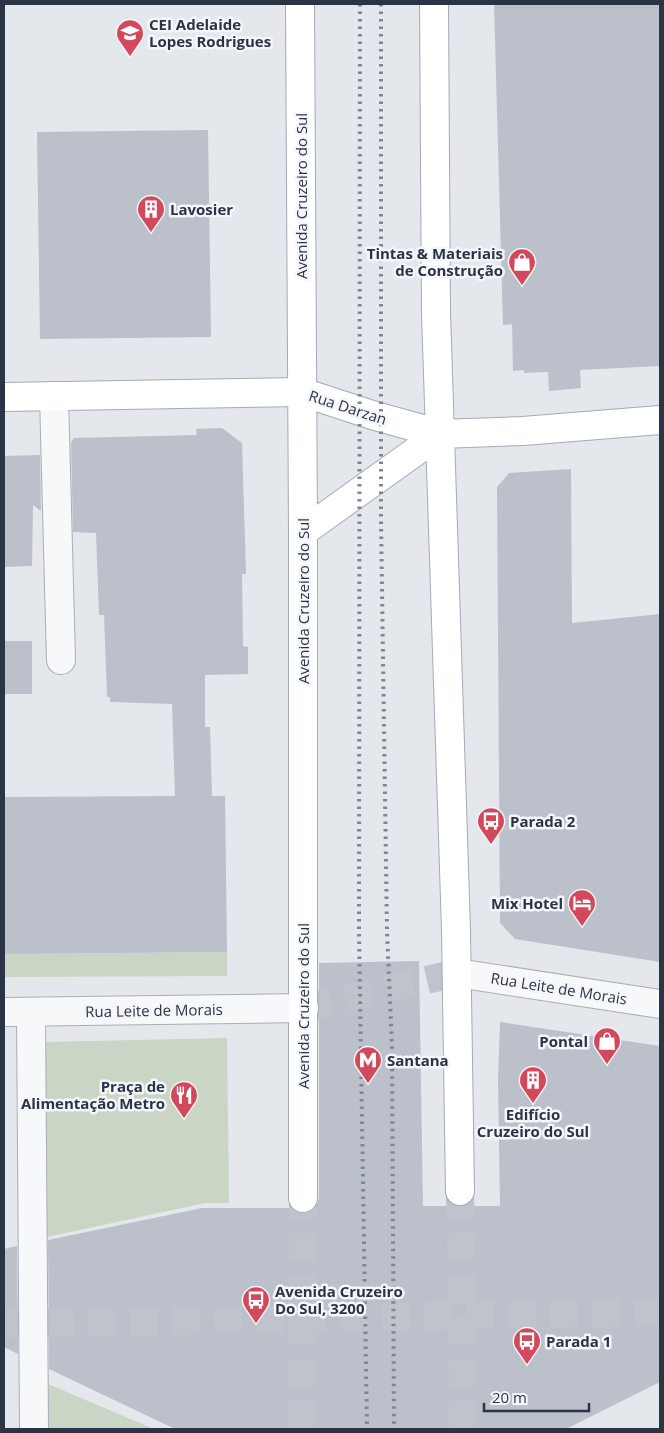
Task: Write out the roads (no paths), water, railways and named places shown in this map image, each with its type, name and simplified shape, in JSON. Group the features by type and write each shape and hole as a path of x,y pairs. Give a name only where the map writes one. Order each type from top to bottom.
{"main road":[{"name":"Avenida Cruzeiro do Sul","path":"300,4 303,532 303,1198"},
{"path":"434,4 436,312 457,973 460,1191"},
{"name":"Rua Darzan","path":"4,396 302,392 372,415 440,434 523,431 660,420"},
{"path":"303,532 440,434"}],"street":[{"path":"54,396 61,660"},
{"name":"Rua Leite de Morais","path":"457,973 660,1004"},
{"name":"Rua Leite de Morais","path":"4,1012 304,1008"},
{"path":"31,1012 34,1429"}],"tunnel":[{"path":"304,1008 457,973"},
{"path":"460,1191 463,1429"},
{"path":"301,1429 303,1198"},
{"path":"4,1324 660,1312"}],"railway":[{"path":"360,4 359,932 367,1429"},
{"path":"381,4 381,520 387,932 392,1045 394,1429"}],"place":[{"name":"CEI Adelaide Lopes Rodrigues","path":"130,57"},
{"name":"Lavosier","path":"151,233"},
{"name":"Tintas & Materiais de Construção","path":"522,286"},
{"name":"Parada 2","path":"491,845"},
{"name":"Mix Hotel","path":"582,927"},
{"name":"Pontal","path":"607,1065"},
{"name":"Santana","path":"368,1084"},
{"name":"Edifício Cruzeiro do Sul","path":"533,1104"},
{"name":"Praça de Alimentação Metro","path":"184,1119"},
{"name":"Avenida Cruzeiro Do Sul, 3200","path":"256,1324"},
{"name":"Parada 1","path":"527,1365"}]}
